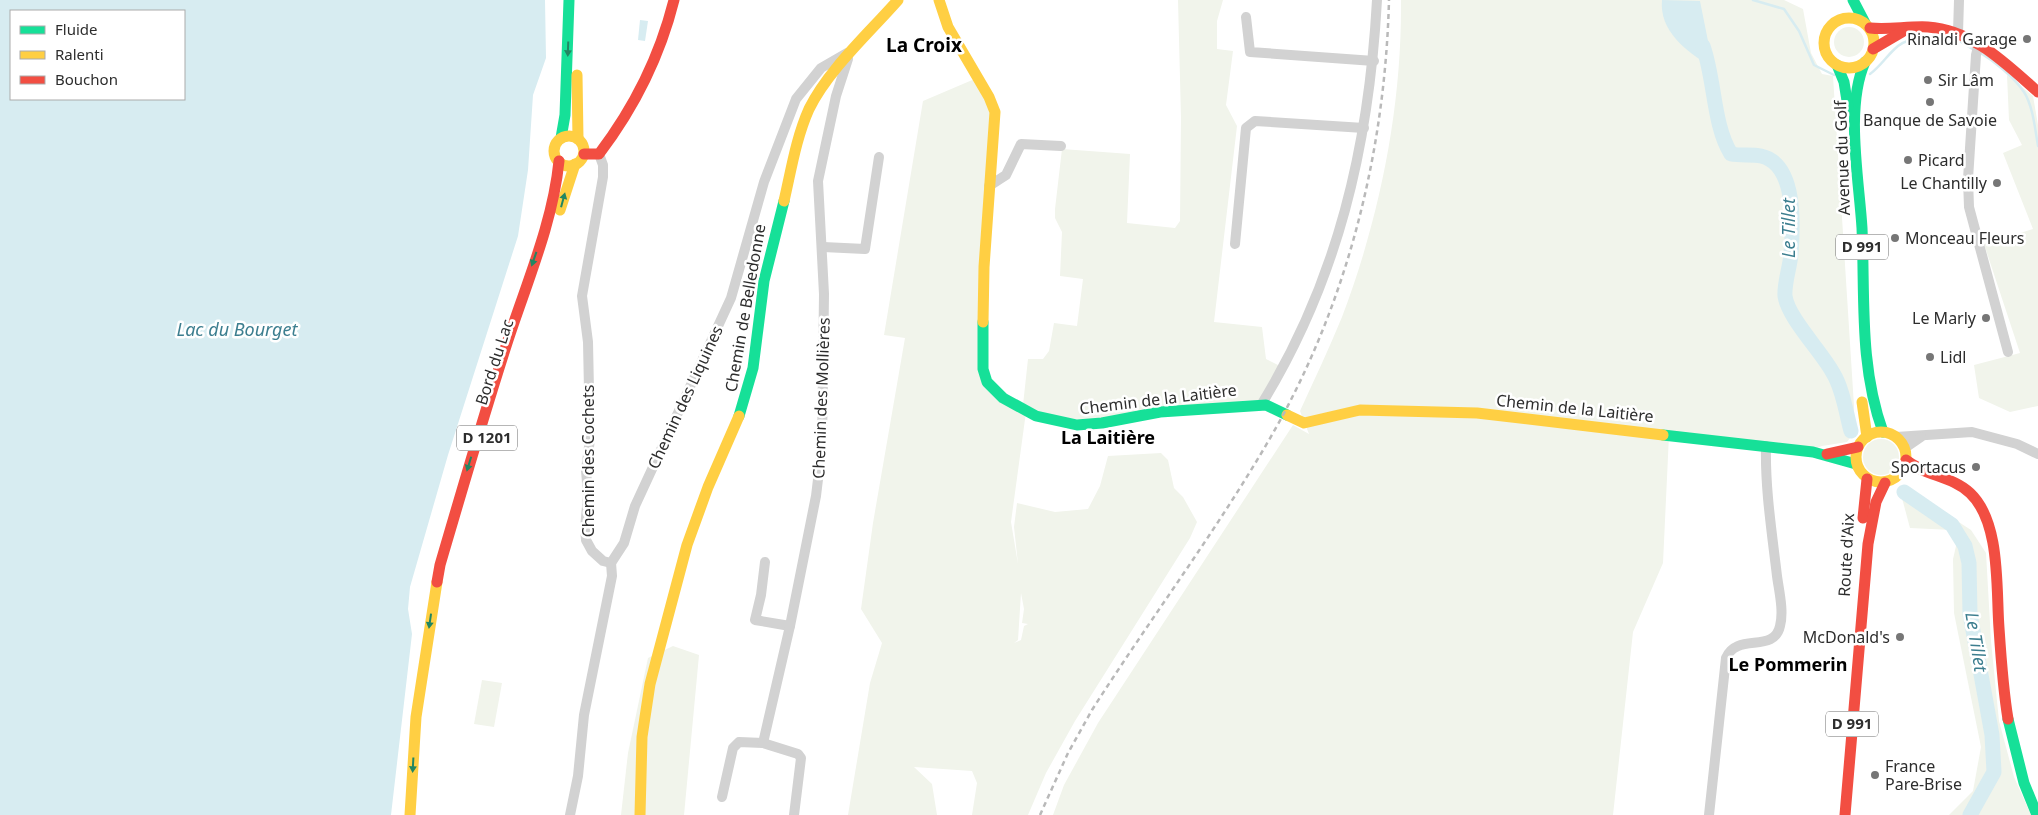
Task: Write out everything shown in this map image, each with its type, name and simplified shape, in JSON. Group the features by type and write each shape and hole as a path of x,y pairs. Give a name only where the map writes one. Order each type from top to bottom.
{"main road":[{"path":"569,0 565,115 561,138 555,148 556,158 570,166 575,164 584,154 599,154 613,136 646,77 674,0"},
{"path":"578,0 576,115 578,138 582,143 584,154"},
{"name":"Chemin de Belledonne","path":"640,815 642,737 650,684 687,545 708,488 741,412 754,368 764,282 775,229 808,110 823,85 851,51 872,32 898,0"},
{"name":"Chemin de la Laitière","path":"939,0 948,27 993,104 995,123 984,267 982,363 987,382 997,394 1036,416 1077,425 1102,423 1160,412 1263,405 1298,422 1308,423 1324,417 1360,410 1477,414 1766,446 1824,455 1856,464"},
{"path":"1844,0 1838,20 1827,31 1824,46 1826,54 1837,65 1852,68 1865,62 1873,49 1874,42 1853,0"},
{"path":"1838,20 1852,18 1867,26 1907,29 1926,27 1958,33 1977,49 2011,69 2038,92"},
{"path":"1873,49 1907,29"},
{"name":"Avenue du Golf","path":"1865,62 1858,78 1855,107 1866,352 1872,406 1883,432"},
{"name":"Avenue du Golf","path":"1837,65 1847,96 1857,264 1858,368 1867,436"},
{"path":"2011,69 2038,104"},
{"path":"561,138 569,136 578,138"},
{"name":"Bord du Lac","path":"421,718 433,599 447,537 547,221 557,182 559,161"},
{"name":"Bord du Lac","path":"421,718 460,524 575,164"},
{"path":"1898,476 1906,460 1905,448 1896,437 1883,432 1867,436 1858,447 1856,464 1867,479 1885,482 1898,476 1927,480 1968,493"},
{"name":"Chemin de la Laitière","path":"1824,455 1858,447"},
{"path":"1906,460 1919,471 1955,483 1968,493 1982,509 1991,532 2006,714 2017,764 2036,815"},
{"name":"Route d'Aix","path":"1860,634 1860,543 1867,479"},
{"name":"Route d'Aix","path":"1845,815 1870,530 1877,496 1885,482"},
{"name":"D 1201","path":"410,815 421,718"},
{"name":"D 1201","path":"421,718 421,815"}],"street":[{"path":"1263,405 1284,368 1318,296 1350,194 1364,128 1374,61 1377,0"},
{"path":"1958,33 1959,0"},
{"path":"1246,16 1250,52 1374,61"},
{"path":"1977,49 1968,179 1969,207 2008,352"},
{"name":"Chemin des Mollières","path":"763,743 790,626 816,496 822,446 824,294 818,181 836,96 851,51"},
{"name":"Chemin des Liquines","path":"611,563 622,549 635,506 731,298 764,182 796,98 821,68 851,51"},
{"path":"1235,244 1246,128 1255,122 1364,128"},
{"path":"989,186 1006,175 1021,144 1061,146"},
{"name":"Chemin des Cochets","path":"599,154 603,161 602,177 582,301 588,342 590,432 586,470 588,495 585,529 586,540 592,551 603,561 611,563"},
{"path":"822,247 865,249 879,157"},
{"path":"1896,437 1972,432 2017,444 2038,454"},
{"path":"1905,448 1924,435"},
{"path":"1709,815 1726,658 1730,649 1736,644 1766,640 1774,636 1780,627 1780,606 1767,487 1766,446"},
{"path":"765,562 761,595 754,620 790,626"},
{"path":"570,815 578,776 584,714 612,576 611,563"},
{"path":"722,797 733,748 739,742 763,743 798,754 802,758 794,815"}],"shaded area":[{"path":"1178,0 1223,0 1217,21 1217,49 1233,51 1226,105 1237,126 1214,322 1262,327 1266,359 1284,368 1261,405 1102,423 1026,412 1011,522 1018,564 1014,527 1017,503 1055,512 1088,509 1100,486 1108,456 1161,453 1168,460 1174,488 1183,497 1197,522 1190,538 1075,721 1046,773 1028,815 972,815 977,783 972,771 914,767 932,784 937,815 848,815 870,683 882,643 861,609 873,523 905,338 884,335 923,101 977,78 993,104 981,375 1023,405 1028,359 1043,359 1049,351 1054,323 1077,326 1083,279 1060,276 1062,232 1055,218 1062,149 1130,154 1127,223 1175,228 1180,221 1181,118","holes":["1021,593 1024,609 1022,623 1028,624 1024,626 1021,640 1014,643 1018,640"]},
{"path":"1401,0 1784,0 1803,9 1811,53 1822,74 1833,76 1854,406 1853,434 1847,442 1822,446 1809,451 1669,435 1663,563 1633,632 1613,815 1053,815 1064,785 1098,723 1293,425 1309,434 1300,411 1342,317 1378,201 1393,121 1398,81"},
{"path":"1849,27 1860,31 1864,42 1860,53 1849,57 1838,53 1834,42 1838,31"},
{"path":"2007,75 2033,96 2038,125 2038,406 2010,412 1979,398 1974,365 2020,353 1984,244 2033,229 2003,153 2022,145 2009,120"},
{"path":"1881,439 1894,444 1899,457 1894,470 1881,475 1868,470 1863,457 1868,444"},
{"path":"1911,491 1971,530 1986,553 1991,641 1999,721 2014,777 2031,815 1949,815 1973,791 1981,747 1954,613 1953,559 1957,542 1952,530 1910,528 1902,498"},
{"path":"673,646 699,655 684,815 621,815 628,753 648,658"},
{"path":"482,680 502,683 494,727 474,724"}],"water":[{"name":"Lac du Bourget","path":"0,0 545,0 546,58 533,95 528,170 518,236 448,455 410,587 408,609 412,634 391,815 0,815"},
{"path":"1662,0 1700,1 1712,61 1710,66 1683,47 1670,31 1662,11"},
{"path":"640,20 648,21 645,41 638,40"}],"waterway":[{"path":"1753,0 1784,9 1799,31 1814,65 1834,75"},
{"path":"1870,74 1894,49 1910,40 1924,37 1952,39"},
{"path":"1961,42 1974,50"},
{"name":"Le Tillet","path":"1703,46 1710,73 1717,116 1731,154 1761,156 1773,161 1787,183 1792,213 1791,254 1785,286 1787,305 1836,379 1842,394 1851,431"},
{"path":"1979,52 2003,70 2024,92 2032,111 2038,146"},
{"name":"Le Tillet","path":"1904,492 1952,525 1965,546 1969,563 1970,614 1992,735 1994,772 1970,815"}],"railway":[{"path":"1040,815 1068,753 1092,710 1227,509 1269,440 1296,389 1320,336 1357,228 1370,172 1380,115 1386,58 1389,0"}],"traffic: fast":[{"path":"561,138 565,115 569,0"},
{"path":"1853,0 1865,23"},
{"path":"1865,62 1859,80 1854,121 1856,166 1862,228 1867,356 1875,407 1883,432"},
{"path":"1837,65 1844,82 1848,107"},
{"path":"739,416 753,368 764,281 784,201"},
{"path":"983,322 983,369 987,382 1003,398 1036,416 1077,425 1102,423 1160,412 1266,405 1287,415"},
{"path":"1663,435 1813,452 1856,464"},
{"path":"2008,719 2024,783 2037,815"}],"traffic: slow":[{"path":"784,201 801,131 817,94 850,52 898,0"},
{"path":"939,0 948,27 989,97 995,112 984,267 983,322"},
{"path":"1849,18 1859,20 1867,25 1872,33 1874,43 1872,53 1867,61 1859,66 1849,68 1839,66 1831,61 1826,53 1824,43 1826,33 1831,25 1839,20 1849,18"},
{"path":"577,75 578,139"},
{"path":"569,136 575,137 583,145 584,151 583,157 575,165 569,166 563,165 555,157 554,151 555,145 563,137 569,136"},
{"path":"560,210 575,164"},
{"path":"1862,402 1867,437"},
{"path":"1287,415 1304,423 1360,410 1477,413 1663,435"},
{"path":"640,815 642,737 650,684 687,545 708,487 739,416"},
{"path":"1876,432 1886,432 1899,439 1906,452 1906,457 1906,462 1899,475 1886,482 1876,482 1867,478 1860,471 1856,462 1856,452 1860,443 1867,436 1876,432"},
{"path":"410,815 416,717 437,582"}],"traffic: jam":[{"path":"584,154 599,154 624,118 653,61 674,0"},
{"path":"1870,28 1928,27 1960,34 1988,50 2038,92"},
{"path":"1873,49 1902,32"},
{"path":"437,582 440,565 490,396 545,229 556,184 559,161"},
{"path":"1827,454 1858,447"},
{"path":"1906,460 1921,470 1963,487 1980,506 1987,521 1995,557 2001,662 2008,719"},
{"path":"1863,518 1867,479"},
{"path":"1845,815 1868,544 1876,502 1885,483"}],"place":[{"name":"Rinaldi Garage","path":"2027,39"},
{"name":"Sir Lâm","path":"1928,80"},
{"name":"Banque de Savoie","path":"1930,102"},
{"name":"Picard","path":"1908,160"},
{"name":"Le Chantilly","path":"1997,183"},
{"name":"Monceau Fleurs","path":"1895,238"},
{"name":"Le Marly","path":"1986,318"},
{"name":"Lidl","path":"1930,357"},
{"name":"Sportacus","path":"1976,467"},
{"name":"McDonald's","path":"1900,637"},
{"name":"France Pare-Brise","path":"1875,775"}],"district":[{"name":"La Croix","path":"924,45"},
{"name":"La Laitière","path":"1108,438"},
{"name":"Le Pommerin","path":"1788,665"}]}
